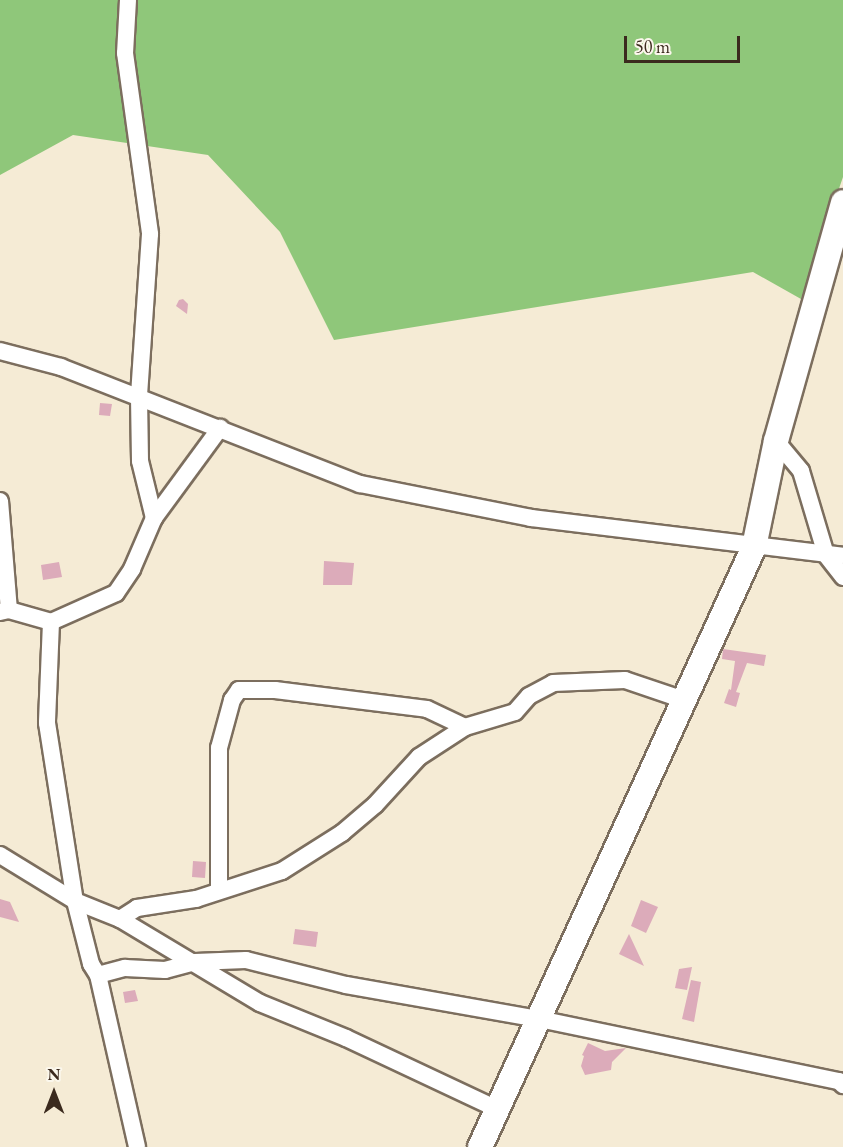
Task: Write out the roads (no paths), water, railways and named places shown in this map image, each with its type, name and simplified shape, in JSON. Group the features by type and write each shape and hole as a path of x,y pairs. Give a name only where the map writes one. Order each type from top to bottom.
{"main road":[{"path":"480,1147 754,547 776,441 843,202"}],"street":[{"path":"128,0 125,53 150,234 139,396 140,461 154,518"},
{"path":"0,351 62,367 360,484 531,518 835,556"},
{"path":"0,501 5,611 51,622 116,593 132,569 154,518 220,428"},
{"path":"776,441 801,471 843,577"},
{"path":"51,622 47,723 75,901 91,964 98,975 137,1147"},
{"path":"120,919 137,908 196,899 282,871 342,833 375,805 419,757 465,727 515,712 529,696 553,683 625,680 684,700"},
{"path":"219,890 219,748 232,700 239,690 275,690 427,710 465,727"},
{"path":"0,855 75,901 120,919 260,1003 346,1038 497,1109"},
{"path":"98,975 125,968 165,970 195,962 246,960 346,985 539,1019 838,1081 843,1085"}]}
